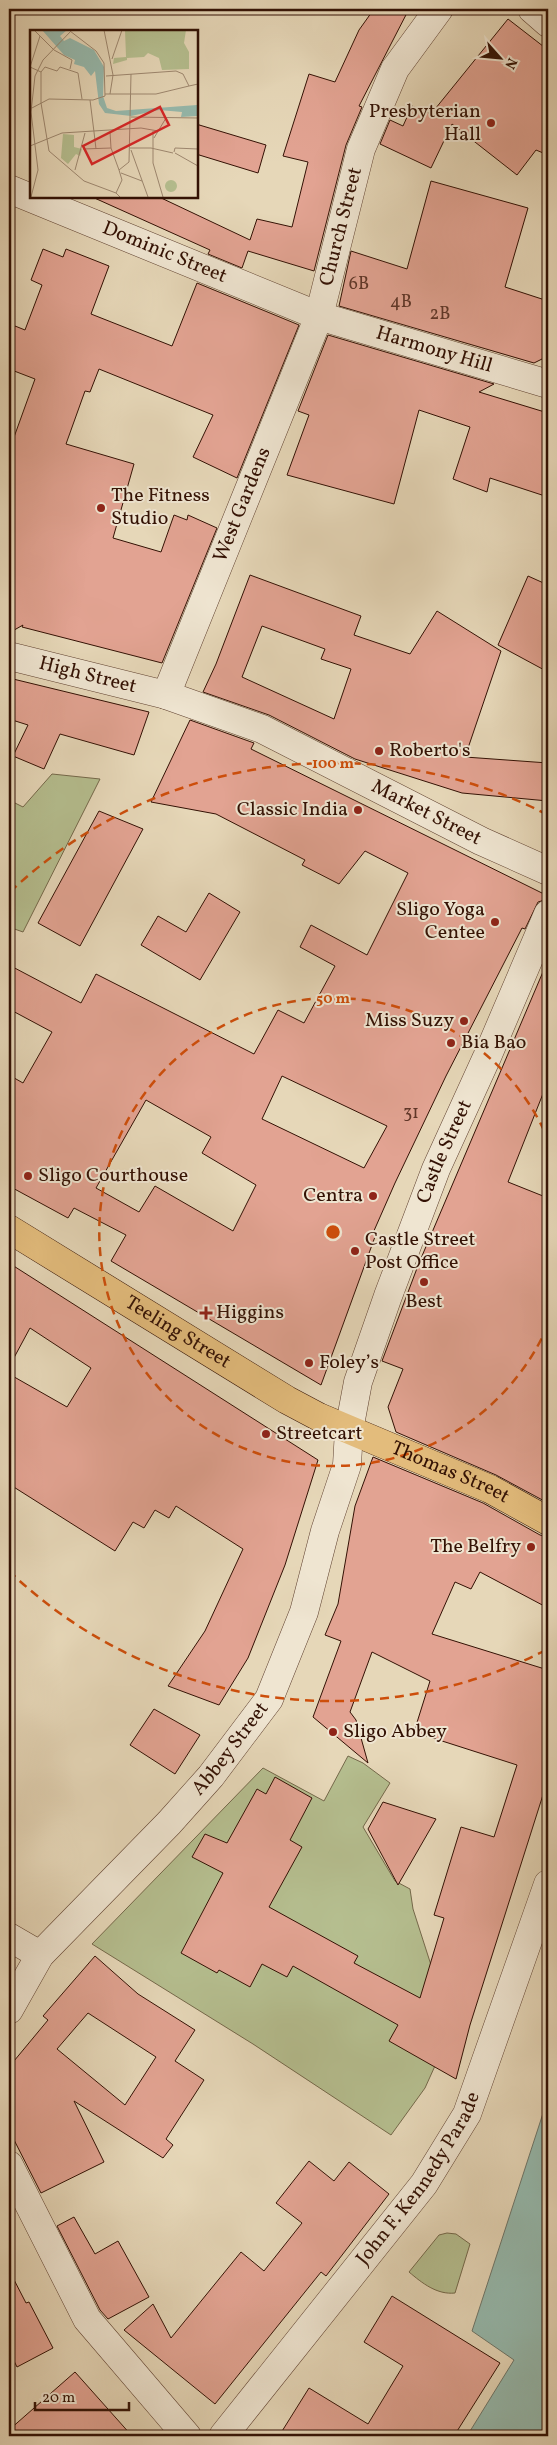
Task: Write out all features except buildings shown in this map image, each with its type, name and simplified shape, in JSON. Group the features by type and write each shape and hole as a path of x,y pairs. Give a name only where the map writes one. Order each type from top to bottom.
{"main road":[{"name":"Teeling Street","path":"9,1229 269,1390 319,1417 349,1430"},
{"name":"Thomas Street","path":"349,1430 490,1489 548,1521"}],"street":[{"name":"Church Street","path":"320,316 361,149 395,69 439,9"},
{"path":"532,9 548,23"},
{"name":"Dominic Street","path":"9,189 30,198"},
{"name":"Dominic Street","path":"31,198 320,316"},
{"name":"Harmony Hill","path":"320,316 548,384"},
{"name":"West Gardens","path":"166,695 320,316"},
{"name":"High Street","path":"9,656 166,695"},
{"name":"Market Street","path":"166,695 262,729 481,841 548,871"},
{"name":"Castle Street","path":"349,1430 358,1382 436,1170 544,931"},
{"name":"Abbey Street","path":"9,2010 40,1955 170,1823 212,1776 269,1699 304,1612 325,1531 347,1465 349,1430"},
{"name":"John F. Kennedy Parade","path":"223,2436 424,2184 467,2114 548,1884"},
{"path":"9,1937 40,1955"},
{"path":"9,2165 87,2318 187,2436"}],"green space":[{"path":"52,774 100,779 23,932 9,927 9,800 23,807"},
{"path":"348,1756 363,1763 390,1783 363,1827 395,1881 410,1889 413,1909 431,1965 439,2057 425,2088 391,2135 253,2044 92,1944 263,1768 324,1801"},
{"path":"447,2233 456,2234 470,2244 455,2293 436,2290 409,2272 439,2235"}],"water":[{"path":"548,2098 548,2436 467,2436 514,2360 472,2331"}],"place":[{"name":"Presbyterian Hall","path":"491,123"},
{"name":"The Fitness Studio","path":"101,508"},
{"name":"Roberto's","path":"379,751"},
{"name":"Classic India","path":"358,810"},
{"name":"Sligo Yoga Centee","path":"495,922"},
{"name":"Miss Suzy","path":"464,1021"},
{"name":"Bia Bao","path":"451,1043"},
{"name":"Sligo Courthouse","path":"28,1176"},
{"name":"Centra","path":"373,1196"},
{"name":"Castle Street Post Office","path":"355,1251"},
{"name":"Best","path":"424,1282"},
{"name":"Higgins","path":"206,1313"},
{"name":"Foley’s","path":"309,1363"},
{"name":"Streetcart","path":"266,1434"},
{"name":"The Belfry","path":"531,1547"},
{"name":"Sligo Abbey","path":"333,1732"}]}
